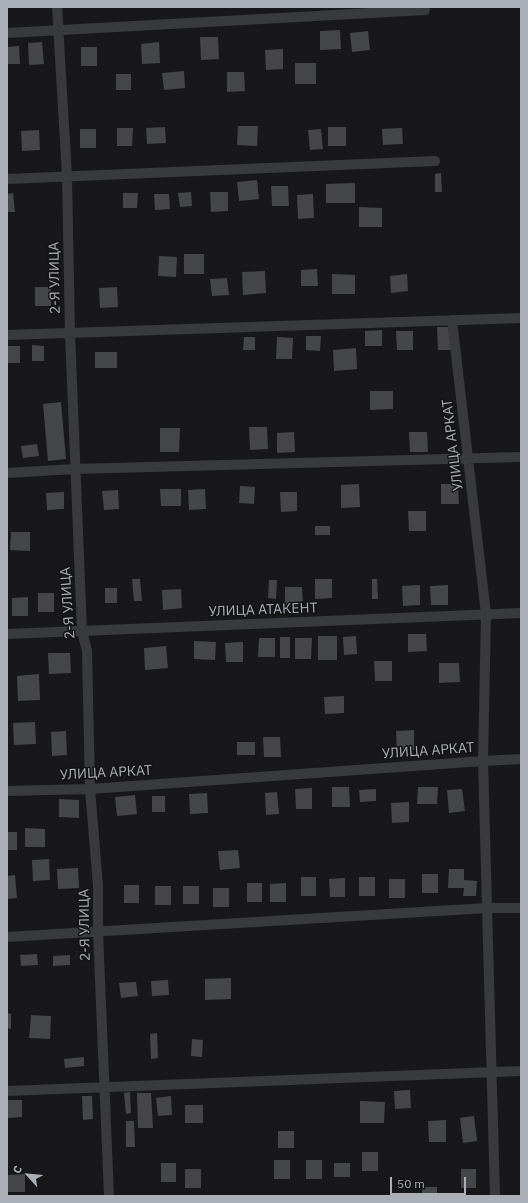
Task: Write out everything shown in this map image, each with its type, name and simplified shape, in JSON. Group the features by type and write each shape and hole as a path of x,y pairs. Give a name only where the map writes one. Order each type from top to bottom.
{"street":[{"name":"2-Я УЛИЦА","path":"58,7 66,176 75,469 82,631 87,651 90,789 98,886 98,932 109,1196"},
{"path":"7,33 425,10"},
{"path":"7,180 66,176 435,161"},
{"path":"7,335 521,318"},
{"name":"УЛИЦА АРКАТ","path":"7,791 90,789 482,761 486,614 452,320"},
{"path":"7,473 75,469 521,457"},
{"name":"УЛИЦА АТАКЕНТ","path":"7,634 521,613"},
{"path":"495,1196 490,1073 487,908 482,761 521,759"},
{"path":"7,937 487,908 521,908"},
{"path":"7,1092 521,1071"}],"building":[{"path":"340,30 341,49 320,50 320,31"},
{"path":"368,31 370,50 352,52 350,33"},
{"path":"200,37 218,37 219,59 201,60"},
{"path":"42,42 44,64 29,65 28,43"},
{"path":"159,42 160,63 142,64 141,44"},
{"path":"19,46 20,64 7,64 7,47"},
{"path":"81,47 97,47 97,66 81,66"},
{"path":"283,49 283,69 266,70 265,50"},
{"path":"295,63 316,63 316,84 295,84"},
{"path":"184,71 185,88 164,90 162,73"},
{"path":"227,72 244,72 245,91 227,92"},
{"path":"116,74 131,74 131,90 116,90"},
{"path":"238,126 258,126 257,146 237,145"},
{"path":"165,127 166,143 147,144 146,128"},
{"path":"328,127 346,127 346,146 328,146"},
{"path":"117,128 133,128 132,146 117,146"},
{"path":"402,128 403,144 383,145 382,129"},
{"path":"80,129 96,129 96,148 80,148"},
{"path":"321,129 323,149 310,150 308,130"},
{"path":"39,130 40,150 22,151 21,131"},
{"path":"441,173 442,192 435,192 435,174"},
{"path":"257,180 259,199 239,201 237,182"},
{"path":"355,183 355,203 326,203 326,184"},
{"path":"271,186 288,186 289,206 272,206"},
{"path":"191,192 192,206 180,207 178,193"},
{"path":"210,192 228,192 228,211 211,212"},
{"path":"13,193 15,212 7,212 7,194"},
{"path":"123,193 138,193 137,208 123,208"},
{"path":"154,194 169,194 170,209 155,210"},
{"path":"313,194 314,218 298,219 297,195"},
{"path":"359,207 382,208 382,227 359,227"},
{"path":"184,254 204,254 204,274 184,274"},
{"path":"159,256 177,257 176,277 158,276"},
{"path":"317,269 318,286 301,286 301,270"},
{"path":"265,271 266,293 243,295 242,272"},
{"path":"332,274 355,275 355,294 332,294"},
{"path":"407,274 408,291 391,293 390,276"},
{"path":"227,278 229,295 212,296 210,279"},
{"path":"35,287 51,287 51,306 35,306"},
{"path":"117,287 118,307 100,308 99,288"},
{"path":"437,327 451,327 452,350 438,350"},
{"path":"382,330 382,346 365,346 365,331"},
{"path":"396,331 413,331 413,350 397,350"},
{"path":"306,336 321,336 320,351 306,350"},
{"path":"244,337 255,337 255,350 243,350"},
{"path":"277,337 293,338 292,359 276,359"},
{"path":"32,345 44,346 44,361 32,361"},
{"path":"7,346 20,346 20,363 7,363"},
{"path":"356,348 357,369 334,371 333,350"},
{"path":"95,352 117,352 117,368 95,368"},
{"path":"370,391 393,391 393,409 370,410"},
{"path":"61,402 66,459 48,461 43,404"},
{"path":"249,427 267,427 268,449 250,450"},
{"path":"160,428 180,428 179,452 160,452"},
{"path":"294,432 295,452 277,453 277,433"},
{"path":"409,432 427,432 428,452 410,452"},
{"path":"37,444 39,456 23,458 21,446"},
{"path":"359,484 360,507 341,508 341,485"},
{"path":"441,484 458,484 459,504 441,504"},
{"path":"240,486 255,487 254,504 239,503"},
{"path":"160,489 181,489 181,506 161,506"},
{"path":"205,489 206,509 189,510 188,490"},
{"path":"118,490 119,509 104,510 102,491"},
{"path":"64,492 64,509 47,510 46,493"},
{"path":"280,492 297,492 297,511 281,512"},
{"path":"408,511 426,511 426,531 409,531"},
{"path":"315,526 330,526 330,535 315,535"},
{"path":"11,532 30,532 30,551 10,550"},
{"path":"132,579 140,579 142,601 134,601"},
{"path":"315,579 332,579 332,598 315,599"},
{"path":"372,579 377,579 378,599 372,599"},
{"path":"269,580 277,580 276,599 268,598"},
{"path":"420,585 420,605 403,606 402,586"},
{"path":"448,585 448,605 431,605 430,586"},
{"path":"285,587 302,587 303,606 285,607"},
{"path":"105,588 117,588 117,603 105,603"},
{"path":"181,589 182,608 163,610 162,590"},
{"path":"38,593 54,593 54,612 38,612"},
{"path":"28,597 28,616 12,616 12,598"},
{"path":"408,634 426,634 427,651 408,652"},
{"path":"318,636 337,636 337,660 318,660"},
{"path":"356,636 357,654 344,655 343,637"},
{"path":"280,637 290,637 290,658 280,658"},
{"path":"259,638 275,638 275,657 258,657"},
{"path":"295,638 312,638 311,659 295,659"},
{"path":"194,641 216,642 215,660 194,659"},
{"path":"243,642 243,662 226,662 225,643"},
{"path":"166,646 168,668 145,670 144,648"},
{"path":"48,653 70,653 71,673 49,674"},
{"path":"374,661 392,661 392,681 375,681"},
{"path":"439,663 459,663 460,682 439,683"},
{"path":"39,674 40,700 18,701 17,676"},
{"path":"344,696 344,713 325,714 324,697"},
{"path":"35,722 36,744 14,745 13,723"},
{"path":"414,730 414,750 397,751 396,731"},
{"path":"66,731 67,755 52,756 51,732"},
{"path":"263,737 280,737 281,757 264,757"},
{"path":"237,742 255,742 255,755 237,755"},
{"path":"332,787 349,787 350,807 332,807"},
{"path":"418,787 438,787 437,804 417,804"},
{"path":"312,788 312,809 296,809 295,789"},
{"path":"376,789 376,801 360,802 359,790"},
{"path":"462,789 465,811 449,813 447,790"},
{"path":"277,792 279,814 266,815 265,793"},
{"path":"207,793 208,813 190,814 189,794"},
{"path":"135,795 137,814 117,816 115,797"},
{"path":"152,796 165,796 165,812 152,812"},
{"path":"59,799 79,800 79,818 59,817"},
{"path":"409,802 409,822 392,823 391,803"},
{"path":"25,828 45,829 45,847 25,847"},
{"path":"7,832 17,832 17,850 7,850"},
{"path":"238,850 240,868 220,870 218,851"},
{"path":"49,859 50,880 33,881 32,860"},
{"path":"78,868 79,888 58,889 57,869"},
{"path":"449,869 464,869 464,880 477,881 476,896 463,896 464,888 448,888"},
{"path":"422,874 438,874 438,893 422,893"},
{"path":"15,875 17,898 7,899 7,876"},
{"path":"301,877 316,877 316,896 301,896"},
{"path":"359,877 375,877 375,896 359,896"},
{"path":"345,878 345,897 330,897 329,879"},
{"path":"389,879 405,879 405,898 389,898"},
{"path":"247,883 262,883 262,902 247,902"},
{"path":"286,883 286,902 270,902 270,884"},
{"path":"124,885 139,885 139,903 124,903"},
{"path":"155,886 171,886 171,905 155,905"},
{"path":"183,886 199,886 199,904 183,904"},
{"path":"213,888 229,888 229,907 213,907"},
{"path":"37,954 38,965 21,966 20,955"},
{"path":"70,955 70,965 53,966 53,956"},
{"path":"231,978 231,999 205,1000 205,979"},
{"path":"168,980 169,995 152,996 151,981"},
{"path":"136,982 138,996 121,998 119,983"},
{"path":"7,1013 11,1014 11,1029 7,1028"},
{"path":"31,1015 51,1016 50,1039 29,1038"},
{"path":"157,1033 158,1058 151,1059 150,1034"},
{"path":"192,1039 203,1040 202,1057 191,1056"},
{"path":"84,1057 84,1066 65,1068 64,1059"},
{"path":"410,1090 411,1108 395,1109 394,1091"},
{"path":"130,1092 131,1113 126,1114 124,1093"},
{"path":"137,1093 151,1093 153,1128 138,1128"},
{"path":"82,1096 92,1096 93,1119 83,1120"},
{"path":"171,1096 172,1115 158,1116 156,1098"},
{"path":"7,1100 22,1100 22,1117 7,1118"},
{"path":"360,1101 385,1102 384,1123 360,1123"},
{"path":"185,1105 203,1105 203,1123 185,1123"},
{"path":"474,1116 477,1141 463,1143 460,1118"},
{"path":"446,1120 446,1142 429,1142 428,1121"},
{"path":"126,1121 134,1121 135,1147 126,1147"},
{"path":"278,1131 294,1131 294,1148 278,1148"},
{"path":"362,1152 378,1152 378,1171 362,1171"},
{"path":"274,1160 290,1160 290,1179 274,1179"},
{"path":"306,1160 322,1160 322,1179 306,1179"},
{"path":"161,1163 176,1163 176,1182 161,1182"},
{"path":"334,1163 350,1163 350,1177 334,1177"},
{"path":"185,1169 201,1169 201,1188 185,1188"},
{"path":"461,1169 476,1169 476,1188 461,1188"},
{"path":"25,1174 25,1192 7,1192 7,1175"},
{"path":"422,1187 437,1187 437,1196 422,1196"}]}
